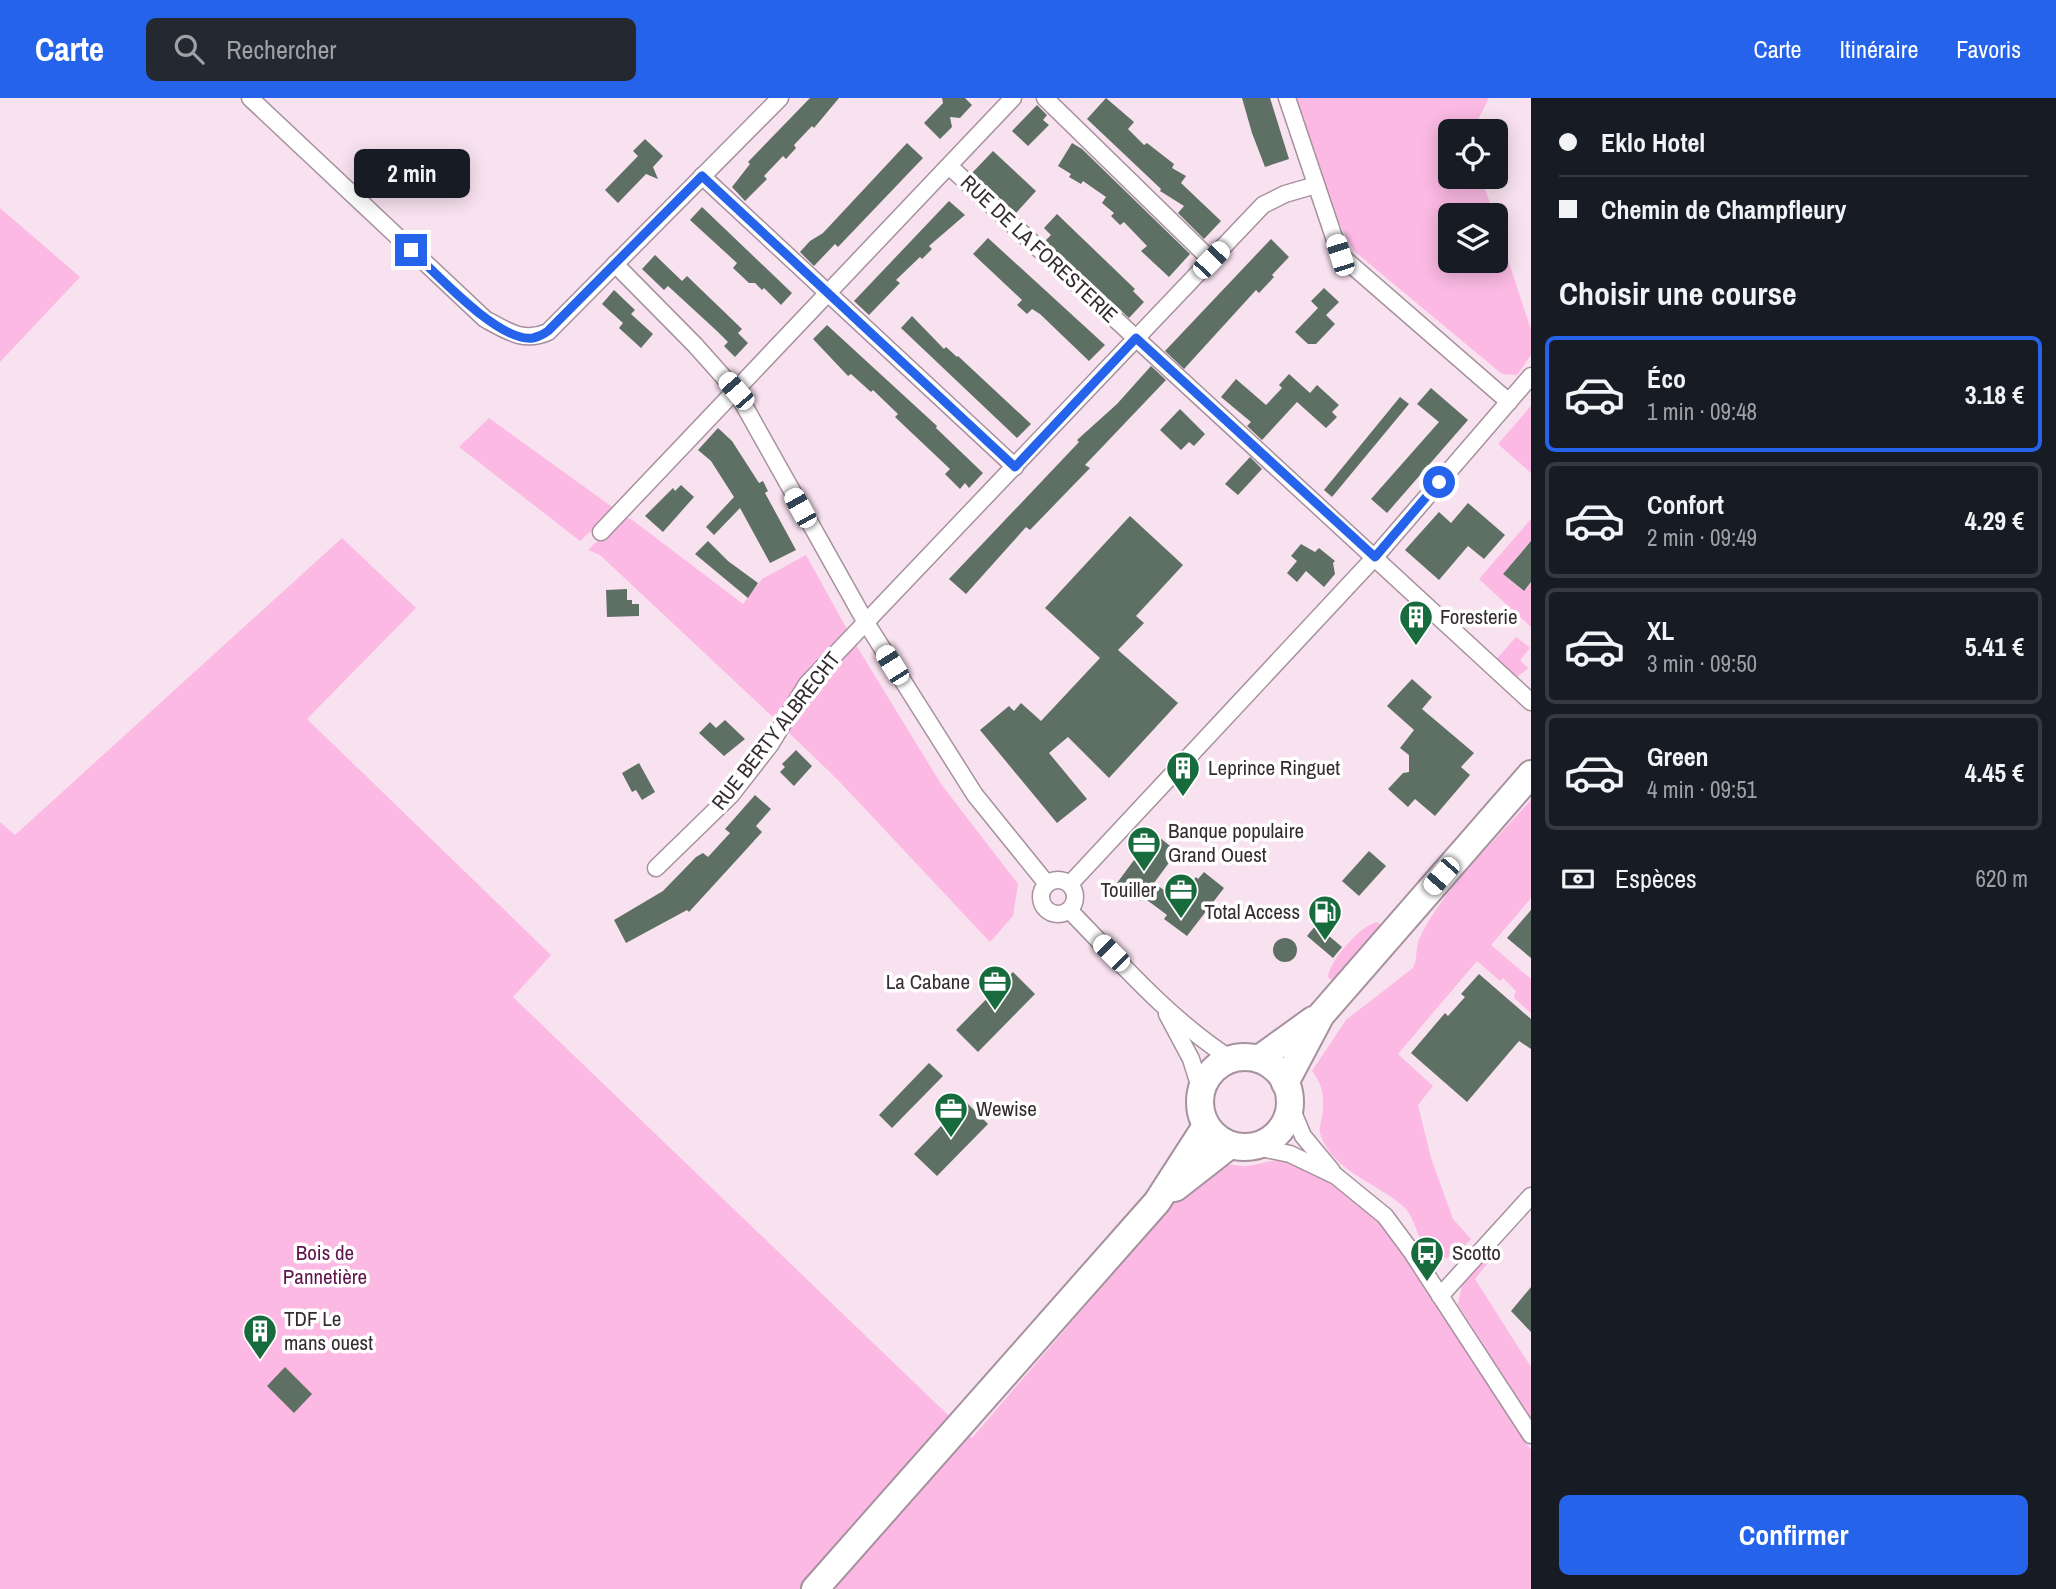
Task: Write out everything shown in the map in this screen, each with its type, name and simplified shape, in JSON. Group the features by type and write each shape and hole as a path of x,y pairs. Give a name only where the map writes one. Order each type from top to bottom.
{"main road":[{"path":"1259,1059 1321,1015 1531,774"},
{"path":"1157,1202 1241,1146 1266,1142 1278,1132 1286,1120 1287,1094 1321,1015"},
{"path":"1241,1146 1213,1134 1201,1115 1201,1091 1212,1071 1231,1059 1259,1059 1273,1068 1287,1094"},
{"path":"815,1589 1157,1202 1206,1126"}],"street":[{"path":"250,98 485,319 511,333 535,338 548,331 780,98"},
{"path":"601,532 1013,98"},
{"path":"1045,98 1211,260"},
{"path":"1287,98 1340,255 1509,402"},
{"name":"RUE DE LA FORESTERIE","path":"949,166 1531,702"},
{"path":"702,176 1015,467"},
{"name":"RUE BERTY ALBRECHT","path":"656,868 731,795 770,745 807,684 1211,260 1268,202 1316,185"},
{"path":"615,264 736,391 865,621 975,795 1047,884"},
{"path":"1070,884 1375,557 1531,376"},
{"path":"1056,880 1070,884 1076,898 1069,911 1055,915 1045,909 1041,894 1047,884 1056,880"},
{"path":"1069,911 1160,1003 1207,1044 1231,1059"},
{"path":"1160,1003 1191,1059 1201,1091"},
{"path":"1287,1094 1303,1136 1336,1176 1385,1216 1531,1435"},
{"path":"1241,1146 1290,1154 1336,1176"},
{"path":"1440,1296 1531,1196"}],"green space":[{"path":"1296,98 1489,98 1478,119 1438,119 1438,189 1485,189 1490,203 1438,203 1438,273 1508,273 1508,260 1531,330 1531,355 1517,375 1502,374 1354,251 1336,217"},
{"path":"0,208 80,277 0,362"},
{"path":"1531,406 1531,473 1498,444"},
{"path":"489,418 615,509 580,541 459,447"},
{"path":"623,517 631,519 743,604 762,579 806,555 848,631 778,722 600,555 588,550"},
{"path":"1531,519 1531,545 1529,543 1503,574 1523,591 1531,583 1531,627 1479,579"},
{"name":"Bois de Pannetière","path":"342,538 416,608 307,719 551,955 513,997 972,1438 1189,1185 1225,1165 1249,1166 1275,1160 1292,1161 1324,1176 1356,1201 1409,1257 1406,1260 1426,1291 1430,1290 1531,1450 1531,1589 0,1589 0,822 15,835"},
{"path":"1516,637 1530,648 1520,660 1528,668 1514,680 1494,662"},
{"path":"853,640 941,784 1018,884 1013,916 990,942 837,779 786,730 808,692"},
{"path":"1531,800 1531,898 1491,945 1531,979 1531,1013 1514,998 1516,991 1503,978 1500,981 1477,961 1398,1054 1433,1086 1418,1105 1431,1158 1453,1219 1471,1239 1456,1254 1441,1258 1425,1247 1404,1207 1345,1167 1326,1146 1320,1133 1322,1092 1312,1071 1346,1020 1413,968 1420,937 1430,918 1471,866"},
{"path":"1377,922 1384,927 1335,983 1328,977 1340,953 1363,930"},
{"path":"1493,1249 1497,1252 1475,1279 1531,1367 1531,1419 1458,1305 1462,1285"}],"building":[{"path":"810,98 839,98 814,128 812,126 794,145 796,148 786,159 783,156 764,176 767,179 745,201 732,187 750,164 748,162"},
{"path":"942,98 965,98 972,105 960,118 950,117 952,127 940,139 924,123 943,103"},
{"path":"1106,98 1134,122 1128,129 1144,145 1147,143 1174,164 1172,168 1186,176 1181,183 1221,221 1204,239 1178,213 1184,206 1160,191 1161,189 1087,119"},
{"path":"1242,98 1270,98 1289,159 1265,167"},
{"path":"1037,105 1047,115 1043,120 1049,125 1028,146 1012,131"},
{"path":"645,139 663,156 653,167 658,179 646,174 618,203 605,190 638,156 633,151"},
{"path":"907,143 923,158 838,247 835,244 814,266 800,252 810,241 823,233"},
{"path":"1072,143 1082,149 1190,254 1169,277 1141,251 1147,246 1124,222 1120,225 1111,216 1114,213 1102,203 1106,197 1083,181 1081,184 1069,177 1071,174 1058,166"},
{"path":"993,151 1036,191 1016,213 972,173"},
{"path":"949,201 965,215 929,246 932,249 922,259 920,257 896,280 900,283 869,315 854,301"},
{"path":"702,207 792,293 781,305 764,288 762,290 755,283 749,283 733,268 737,263 690,220"},
{"path":"1057,214 1135,289 1133,291 1144,302 1129,318 1045,241 1051,235 1044,228"},
{"path":"988,238 1105,345 1089,361 1040,314 1032,309 1027,314 1017,305 1022,300 973,254"},
{"path":"1271,239 1289,257 1259,293 1256,290 1184,369 1165,351"},
{"path":"655,255 682,281 687,276 742,329 738,333 748,343 735,357 724,346 728,342 718,332 668,286 664,290 642,269"},
{"path":"1324,288 1339,302 1326,315 1335,324 1316,344 1308,344 1295,332 1318,308 1311,301"},
{"path":"614,290 635,310 631,314 653,334 641,348 619,328 623,323 602,304"},
{"path":"912,316 944,349 946,347 958,356 1031,424 1017,438 901,328"},
{"path":"827,325 937,426 936,428 983,473 969,488 965,483 960,489 945,474 950,469 895,417 898,414 873,390 871,392 851,374 848,376 813,339"},
{"path":"1151,366 1166,380 1085,465 1090,468 1030,530 1026,527 966,594 949,579 1079,442 1077,440 1117,404"},
{"path":"1289,374 1310,393 1317,385 1339,405 1332,412 1337,417 1326,428 1297,402 1262,440 1247,426 1251,422 1221,397 1236,379 1266,405 1282,388 1279,385"},
{"path":"1431,388 1468,420 1387,513 1371,499 1439,422 1417,404"},
{"path":"1400,397 1409,404 1332,497 1324,490"},
{"path":"1180,409 1205,434 1194,446 1189,442 1181,450 1160,430"},
{"path":"718,428 732,441 759,483 763,481 768,491 765,493 796,550 770,563 740,508 714,535 706,527 734,497 711,461 698,450"},
{"path":"1250,457 1262,469 1238,495 1225,484"},
{"path":"681,485 694,497 663,532 645,516 673,488 675,491"},
{"path":"1468,503 1505,535 1484,559 1468,546 1439,580 1405,550 1439,512 1451,523"},
{"path":"1130,516 1183,565 1136,616 1144,623 1118,650 1178,703 1109,778 1068,737 1049,753 1087,799 1057,823 980,730 1009,706 1014,711 1021,703 1041,721 1100,658 1045,608"},
{"path":"708,541 728,561 758,583 748,598 695,554"},
{"path":"1531,541 1531,582 1524,591 1503,574"},
{"path":"1301,544 1315,552 1319,548 1335,561 1335,574 1324,587 1306,571 1297,582 1287,573 1297,561 1291,556"},
{"path":"627,589 627,600 632,600 632,604 639,604 639,616 607,617 606,590"},
{"path":"1412,679 1432,697 1422,709 1474,753 1461,767 1470,775 1435,816 1415,799 1408,807 1388,789 1403,773 1409,772 1409,755 1400,748 1414,730 1387,706"},
{"path":"725,720 745,739 724,756 699,733 710,722 716,728"},
{"path":"796,750 812,766 794,786 780,772 785,767 782,764"},
{"path":"639,763 655,792 642,800 636,790 632,792 622,773"},
{"path":"755,795 771,809 756,826 762,832 689,912 687,910 626,943 614,920 663,891 696,857 703,853 708,857 730,833 725,829"},
{"path":"1154,833 1175,850 1154,883 1178,900 1196,877 1198,879 1204,872 1224,888 1187,936 1164,919 1167,915 1143,897 1140,901 1117,883"},
{"path":"1369,851 1386,866 1359,896 1342,881"},
{"path":"1531,910 1531,958 1507,938"},
{"name":"Total Access","path":"1316,925 1342,947 1333,958 1307,936"},
{"path":"1285,938 1293,942 1297,950 1293,958 1285,962 1277,958 1273,950 1277,942"},
{"name":"La Cabane","path":"1013,972 1035,994 978,1052 956,1030"},
{"path":"1479,974 1531,1019 1531,1049 1519,1041 1467,1102 1411,1053 1445,1013 1448,1016 1465,997 1461,994"},
{"path":"929,1063 943,1076 892,1128 879,1115"},
{"name":"Wewise","path":"965,1101 988,1124 937,1176 914,1154"},
{"path":"1531,1287 1531,1332 1511,1311"},
{"path":"285,1367 312,1394 294,1413 267,1386"}],"place":[{"name":"Foresterie","path":"1416,647"},
{"name":"Leprince Ringuet","path":"1183,798"},
{"name":"Banque populaire Grand Ouest","path":"1144,873"},
{"name":"Touiller","path":"1181,920"},
{"name":"Total Access","path":"1325,942"},
{"name":"La Cabane","path":"995,1012"},
{"name":"Wewise","path":"951,1139"},
{"name":"Scotto","path":"1427,1283"},
{"name":"TDF Le mans ouest","path":"260,1361"}],"route":[{"path":"411,250 485,319 524,338 535,338 548,331 702,176 1015,467 1136,338 1375,557 1439,482"}]}
